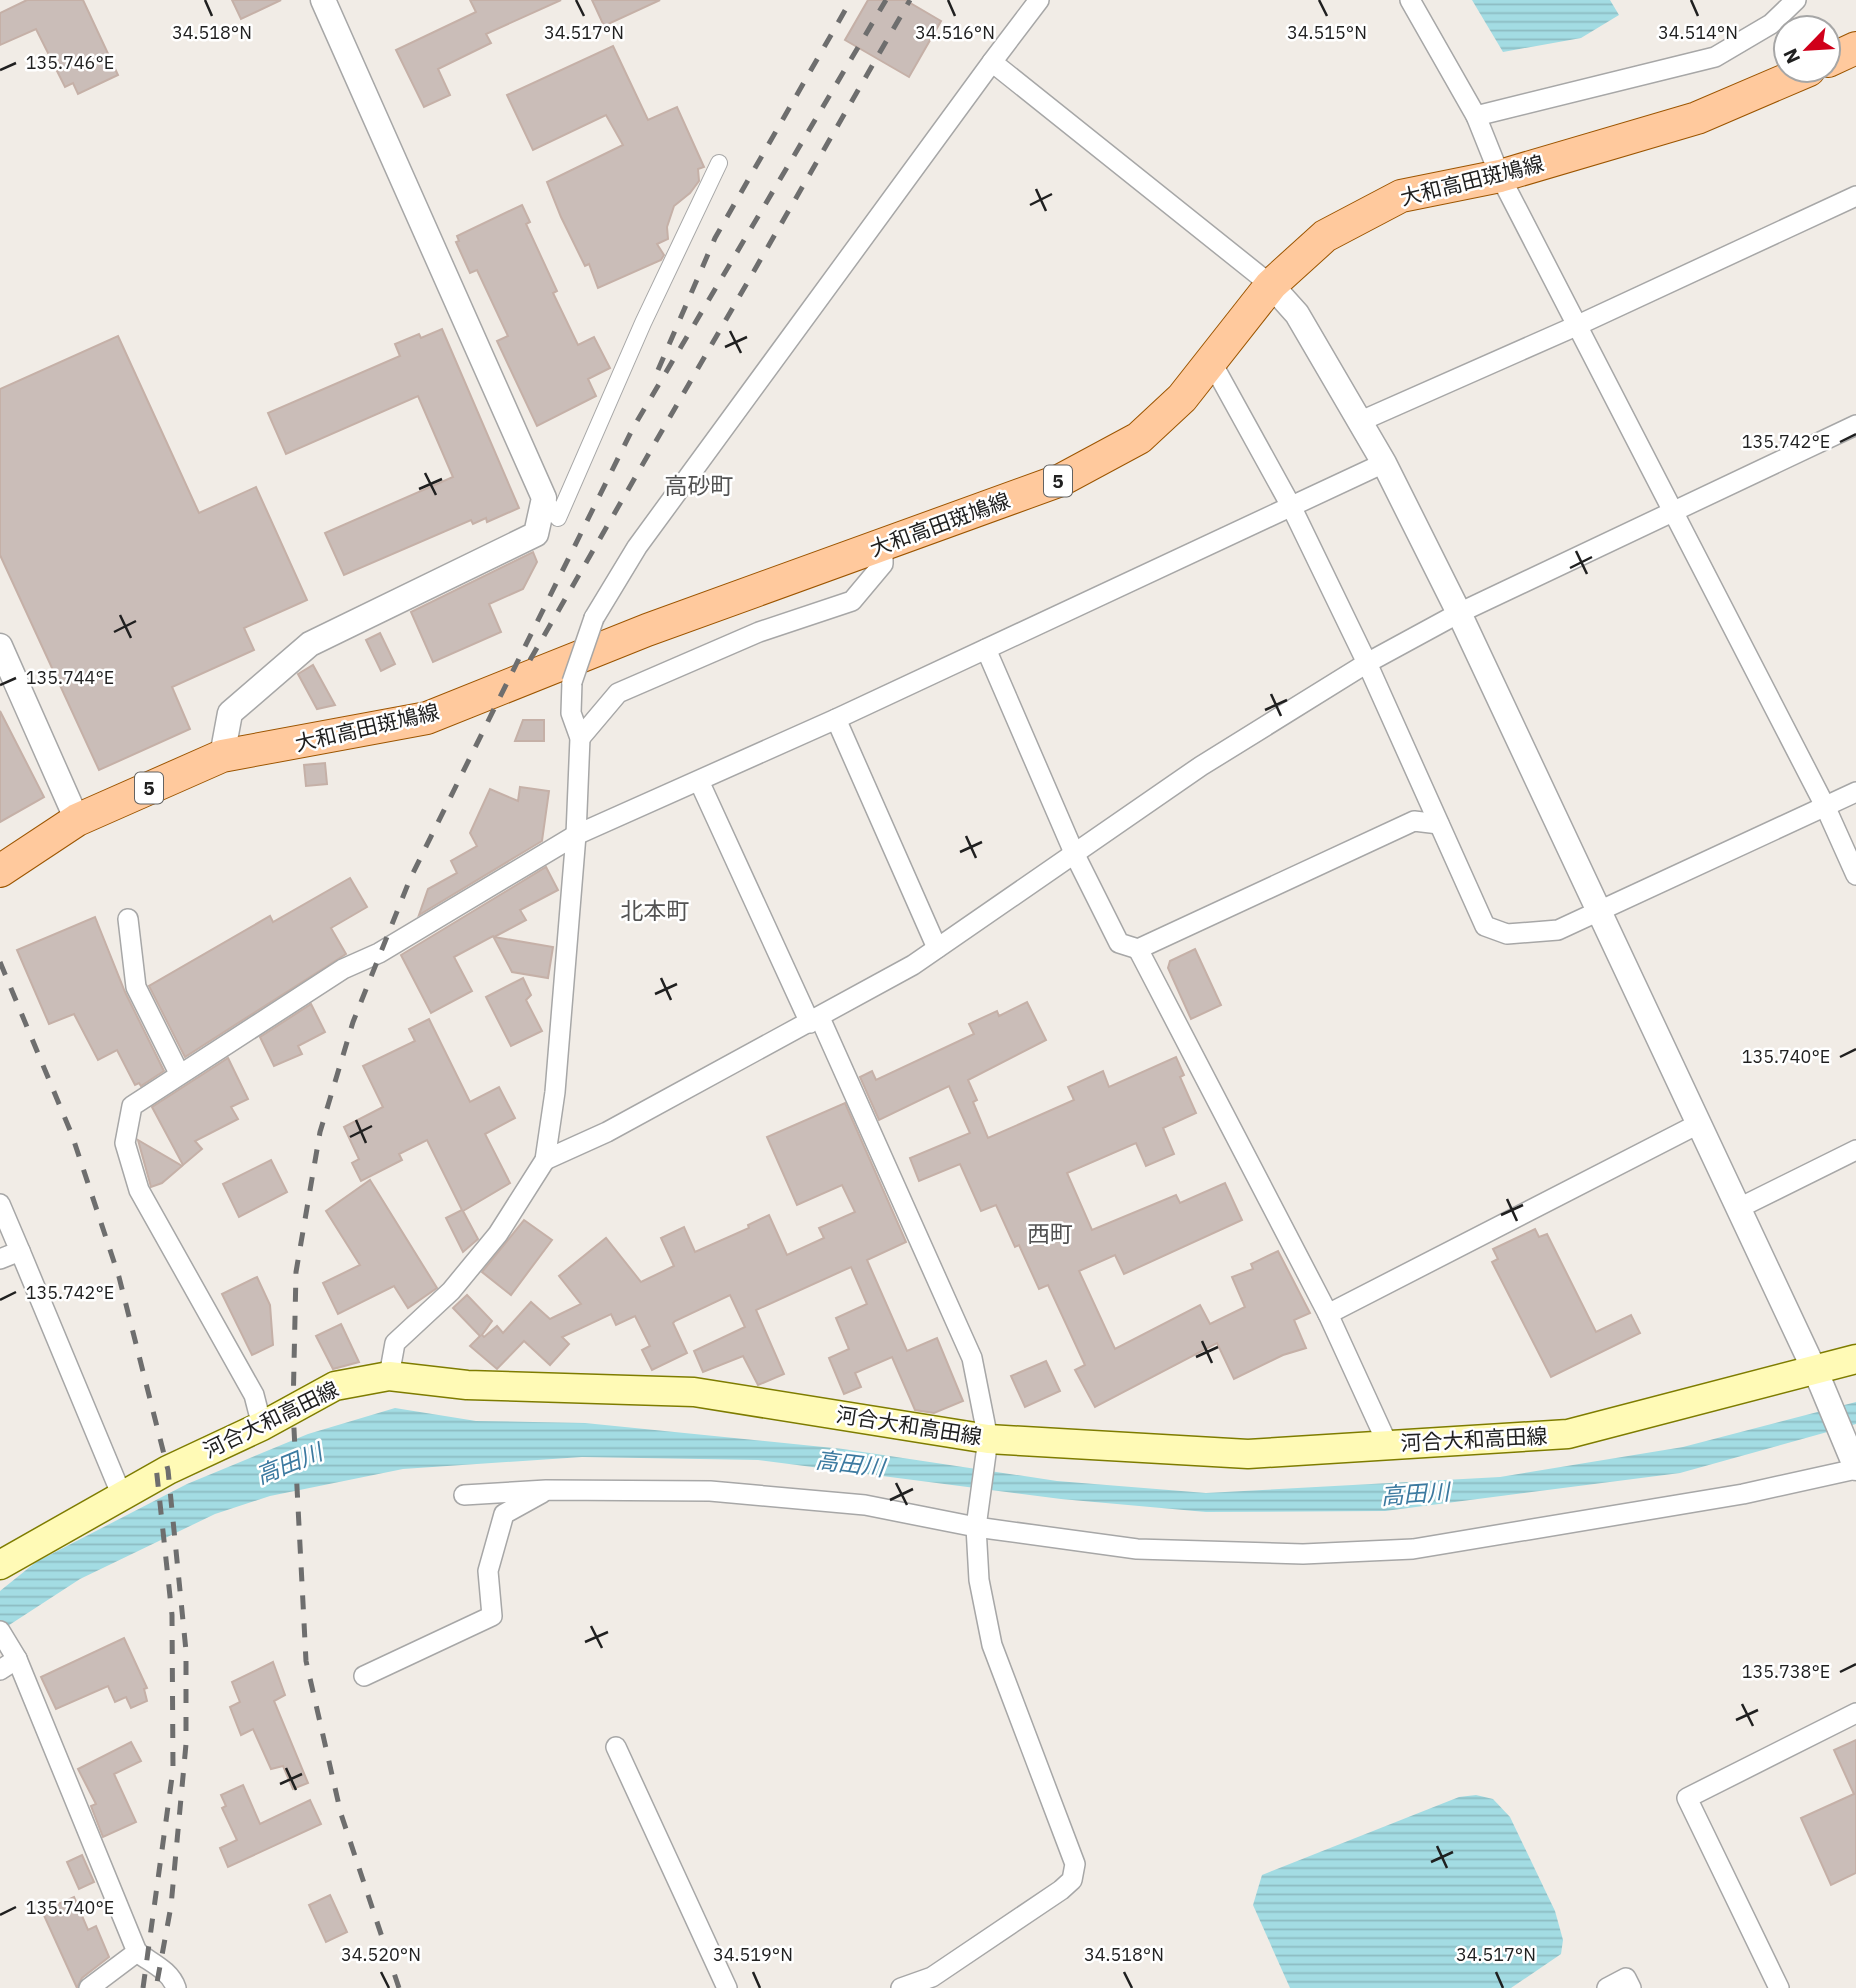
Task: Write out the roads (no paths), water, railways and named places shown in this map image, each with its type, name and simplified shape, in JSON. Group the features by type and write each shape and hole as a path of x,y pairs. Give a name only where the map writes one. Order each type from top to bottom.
{"main road":[{"name":"大和高田斑鳩線","path":"0,871 76,821 222,756 427,718 647,630 1061,480 1139,438 1182,398 1270,285 1325,236 1401,196 1500,176 1697,118 1776,84"},
{"name":"河合大和高田線","path":"0,1565 122,1496 335,1386 389,1376 467,1385 694,1392 986,1445 1248,1454 1568,1434 1818,1377 1856,1359"}],"street":[{"path":"323,0 544,498 558,518 643,323 719,163"},
{"path":"389,1376 395,1343 451,1291 498,1234 545,1160 555,1092 576,835 580,738 571,713 572,682 594,618 637,547 1039,0"},
{"path":"1410,0 1476,117 1500,176 1825,806 1856,875"},
{"path":"1476,117 1715,57 1772,24 1796,0"},
{"path":"464,1495 546,1490 736,1493 865,1505 976,1527 1137,1549 1303,1554 1413,1549 1743,1494 1854,1463 1818,1377 1700,1123 1459,613 1384,463 1297,314 1270,285 992,62"},
{"path":"1361,421 1576,326 1856,196"},
{"path":"1212,361 1291,506 1367,663 1485,926 1507,934 1558,930 1856,792"},
{"path":"545,1160 607,1132 815,1020 937,948 1201,766 1367,663 1459,613 1856,425"},
{"path":"262,1426 254,1395 139,1190 125,1143 132,1106 343,969 379,953 576,835 836,719 1384,463"},
{"path":"222,756 230,713 310,644 536,534 544,498"},
{"path":"580,738 618,694 759,632 852,601 883,564 883,546"},
{"path":"0,646 76,821"},
{"path":"986,649 1075,855 1119,943 1138,949 1414,821 1439,824"},
{"path":"836,719 937,948"},
{"path":"699,781 815,1020 972,1358 986,1445 976,1527 979,1580 992,1645 1074,1864 1072,1880 1061,1890 935,1983 901,1988"},
{"path":"128,919 136,987 179,1073"},
{"path":"1138,949 1328,1314 1388,1445"},
{"path":"1328,1314 1700,1123"},
{"path":"1739,1208 1856,1150"},
{"path":"0,1204 122,1496"},
{"path":"0,1259 20,1251"},
{"path":"364,1676 492,1616 488,1571 504,1514 546,1490"},
{"path":"3,1636 17,1660 137,1952 159,1966 174,1980 176,1988"},
{"path":"0,1670 17,1660"},
{"path":"1779,1988 1687,1798 1856,1713"},
{"path":"617,1747 727,1988"},
{"path":"89,1988 137,1952"},
{"path":"1607,1988 1626,1978 1631,1988"}],"water":[{"path":"1472,0 1610,0 1619,15 1581,38 1503,52"},
{"name":"高田川","path":"1856,1402 1856,1424 1680,1473 1385,1511 1206,1512 1061,1499 758,1460 582,1457 403,1469 270,1496 215,1514 80,1579 0,1631 0,1591 36,1562 187,1484 308,1434 395,1408 476,1421 585,1423 843,1449 1057,1481 1206,1493 1500,1477 1683,1447"},
{"path":"1476,1795 1493,1799 1510,1817 1555,1911 1563,1940 1561,1954 1511,1988 1290,1988 1253,1905 1262,1875 1459,1797"}],"railway":[{"path":"658,370 715,238 851,0"},
{"path":"399,1988 341,1814 306,1661 293,1410 296,1272 320,1132 353,1022 410,879 633,428 886,0"},
{"path":"530,660 910,0"},
{"path":"0,962 72,1135 119,1277 168,1470 186,1651 186,1744 171,1906 156,1988"},
{"path":"143,1988 173,1770 172,1615 156,1466"}],"district":[{"name":"高砂町","path":"699,486"},
{"name":"北本町","path":"655,911"},
{"name":"西町","path":"1050,1234"}]}
